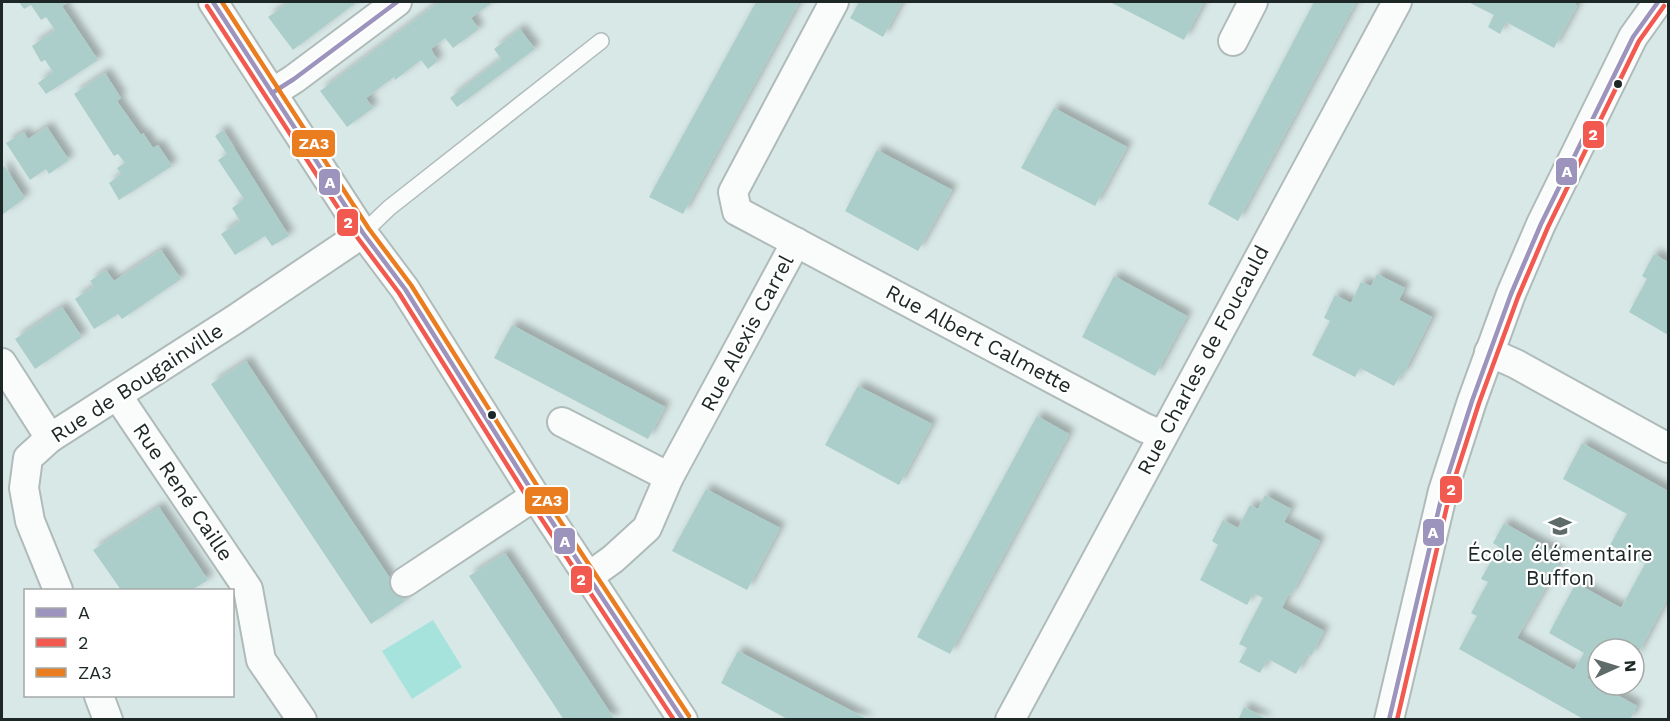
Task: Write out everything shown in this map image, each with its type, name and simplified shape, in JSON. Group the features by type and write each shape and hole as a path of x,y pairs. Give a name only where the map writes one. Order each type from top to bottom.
{"street":[{"path":"213,2 363,233 405,289 535,496 683,720"},
{"path":"272,93 397,2"},
{"name":"Rue Alexis Carrel","path":"588,577 613,559 647,528 669,477 796,242 737,211 733,192 834,2"},
{"path":"1233,41 1253,2"},
{"name":"Rue Charles de Foucauld","path":"1010,720 1397,2"},
{"path":"1389,720 1443,491 1489,352 1541,224 1633,37 1658,2"},
{"name":"Rue de Bougainville","path":"57,589 30,520 24,488 28,458 50,438 234,320 363,233"},
{"name":"Rue Albert Calmette","path":"796,242 1144,428 1163,435"},
{"path":"1489,352 1516,364 1668,448"},
{"path":"2,363 50,438"},
{"name":"Rue René Caille","path":"117,395 248,589 261,660 302,720"},
{"path":"562,422 669,477"},
{"path":"405,582 535,496"},
{"path":"99,697 108,720"}],"lane":[{"path":"363,233 389,208 601,41"}],"shaded area":[{"path":"433,620 462,667 412,699 382,651"}],"building":[{"path":"19,2 69,2 62,6 98,60 46,94 38,83 53,72 45,60 41,62 32,46 55,30 46,17 41,20 31,5 24,9"},
{"path":"290,2 357,2 293,50 268,17"},
{"path":"439,2 493,2 471,18 479,29 453,48 445,38 431,49 438,61 428,69 421,60 395,80 394,77 366,98 373,108 347,127 320,91"},
{"path":"756,2 799,2 683,214 649,197"},
{"path":"859,2 902,2 883,37 850,18"},
{"path":"1110,2 1204,2 1184,40"},
{"path":"1314,2 1356,2 1238,221 1208,204"},
{"path":"1468,2 1574,2 1577,6 1554,48 1506,22 1500,34 1488,27 1494,15"},
{"path":"520,29 535,49 457,107 450,98 501,59 494,49"},
{"path":"105,73 121,98 117,101 141,135 143,133 153,148 158,145 172,166 119,200 109,183 121,174 117,168 125,163 118,154 114,156 74,94"},
{"path":"1054,108 1127,147 1095,206 1021,168"},
{"path":"47,127 69,160 49,174 46,169 30,180 6,143 24,132 28,139"},
{"path":"223,130 289,236 272,246 265,236 235,255 221,234 240,221 232,208 244,199 218,160 227,154 215,136"},
{"path":"877,150 952,190 918,251 845,211"},
{"path":"4,166 25,198 2,215 2,168"},
{"path":"161,250 181,279 122,319 118,314 94,329 75,299 94,286 90,281 106,270 114,281"},
{"path":"1654,254 1668,262 1668,335 1629,312 1647,279 1642,276"},
{"path":"1377,274 1405,288 1399,300 1432,317 1403,375 1401,374 1394,386 1360,368 1355,377 1312,355 1330,321 1324,318 1335,295 1351,303 1361,282 1371,286"},
{"path":"1114,276 1187,316 1155,376 1082,337"},
{"path":"62,307 82,337 35,369 15,339"},
{"path":"512,325 665,407 648,439 494,358"},
{"path":"246,361 405,601 371,624 211,384"},
{"path":"858,386 932,424 899,485 825,445"},
{"path":"1037,416 1069,434 950,654 917,637"},
{"path":"1582,443 1668,491 1668,597 1646,638 1586,637 1586,697 1621,697 1637,706 1630,720 1585,720 1459,649 1477,616 1471,613 1488,582 1481,579 1499,547 1493,543 1504,523 1563,556 1517,638 1574,670 1584,653 1549,633 1576,583 1621,608 1645,564 1610,545 1627,514 1563,479"},
{"path":"706,489 780,528 747,590 672,551"},
{"path":"1265,495 1291,509 1284,522 1320,541 1282,608 1324,631 1311,656 1307,654 1296,674 1268,659 1260,673 1239,662 1247,648 1239,644 1263,598 1253,593 1247,605 1200,580 1218,545 1212,541 1223,520 1238,528 1250,505 1258,509"},
{"path":"159,507 208,580 194,589 120,589 93,550"},
{"path":"505,553 615,720 564,720 469,576"},
{"path":"738,651 869,720 789,720 721,683"},
{"path":"1244,707 1268,720 1238,720"}],"transit line":[{"name":"A","path":"213,2 363,233 405,289 535,496 683,720"},
{"name":"ZA3","path":"222,2 369,229 411,285 541,492 689,716"},
{"name":"A","path":"272,93 397,2"},
{"name":"A","path":"1389,720 1443,491 1472,401 1511,294 1541,224 1633,37 1658,2"},
{"name":"2","path":"207,6 357,237 399,293 529,500 674,720"},
{"name":"2","path":"1397,720 1450,493 1479,403 1518,297 1548,227 1639,41 1664,6"}],"place":[{"name":"École élémentaire Buffon","path":"1560,526"}]}
